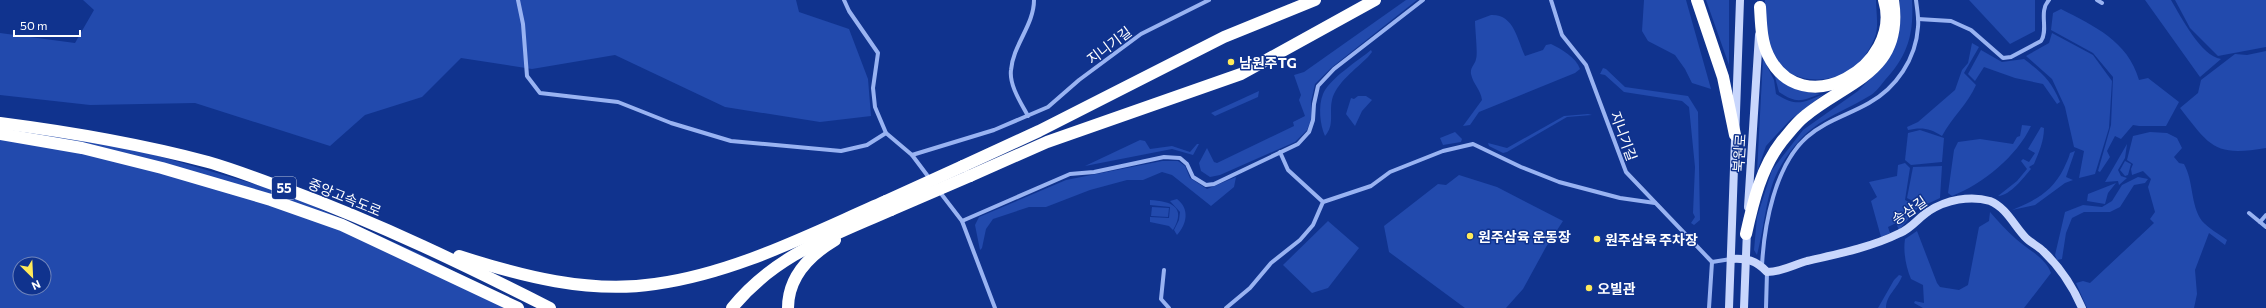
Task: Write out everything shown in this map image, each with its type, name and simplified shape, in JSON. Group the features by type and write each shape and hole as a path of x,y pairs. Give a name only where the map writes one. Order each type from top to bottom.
{"highway":[{"path":"967,171 1039,131 1224,37 1315,0"},
{"path":"403,237 528,277 621,287 655,284 695,276 888,205 967,171 1241,74 1375,0"},
{"path":"1697,0 1722,77 1735,135"},
{"path":"1760,3 1765,43 1768,54 1775,65 1788,78 1803,85 1824,87 1843,82 1860,71 1876,50 1886,22 1884,0"},
{"path":"1746,234 1755,194 1765,170 1781,142 1804,117 1870,73 1886,52 1895,30 1893,0"},
{"name":"중앙고속도로","path":"0,124 58,130 209,163 342,210 403,237 550,308"},
{"name":"중앙고속도로","path":"0,134 82,148 162,168 271,200 342,225 518,308"},
{"path":"788,308 793,283 811,256 878,216 888,205"},
{"path":"732,308 752,285 775,265 806,247 878,216"},
{"path":"724,308 745,282 769,260 799,239"}],"street":[{"path":"518,0 523,24 527,76 540,93 618,102 671,123 731,141 841,151 867,145 886,133"},
{"path":"844,0 878,53 874,88 875,107 886,133 912,155 962,221 995,308"},
{"path":"1028,116 1015,91 1010,70 1034,11 1034,0"},
{"name":"지니기길","path":"912,155 994,130 1048,107 1079,80 1141,34 1209,0"},
{"path":"962,221 1070,174 1094,172 1164,157 1180,158 1187,164 1193,177 1206,185 1214,184 1298,144 1308,132 1313,120 1314,104 1318,86 1334,69 1423,0"},
{"name":"지니기길","path":"1551,0 1562,35 1586,65 1626,172 1712,262"},
{"name":"북원로","path":"1729,308 1740,0"},
{"path":"1766,308 1764,236 1776,188 1790,157 1807,137 1830,122 1869,103 1894,85 1910,60 1918,28 1916,0"},
{"path":"1918,18 1951,21 1971,30 2003,58 2011,56 2041,40 2044,36 2043,13 2048,0"},
{"path":"2098,0 2102,3"},
{"name":"북원로","path":"1744,308 1746,234 1760,3"},
{"path":"1226,308 1250,288 1271,263 1300,240 1313,225 1324,202 1371,186 1390,172 1444,151 1473,144 1521,167 1559,182 1620,198 1655,203"},
{"path":"1280,152 1288,170 1324,202"},
{"name":"송삼길","path":"1764,269 1778,272 1806,262 1834,256 1901,233 1928,212 1945,202 1970,198 1991,201 2004,211 2026,239 2043,250 2057,267 2072,287 2082,308"},
{"path":"2249,213 2266,227"},
{"path":"2260,222 2266,215"},
{"path":"1709,308 1712,262 1746,258 1764,269"},
{"path":"1164,270 1161,299 1169,308"}],"shaded area":[{"path":"83,0 796,0 799,12 849,29 868,79 871,116 820,122 725,107 615,55 532,69 461,58 422,97 365,115 330,146 195,103 90,105 0,95 0,33 75,43 94,10"},
{"path":"1406,0 1417,0 1331,68 1315,84 1311,102 1312,117 1307,130 1295,142 1220,175 1210,177 1201,171 1199,163 1207,148 1214,162 1217,163 1294,126 1293,122 1305,116 1299,100 1301,95 1294,75 1304,72"},
{"path":"1644,0 1686,0 1711,89 1692,83 1685,69 1675,55 1648,41 1642,31"},
{"path":"1706,0 1729,0 1729,65"},
{"path":"1765,0 1876,0 1877,24 1875,37 1864,57 1850,70 1841,75 1821,79 1801,78 1789,73 1779,65 1774,58 1766,34"},
{"path":"1900,0 1912,0 1912,23 1908,43 1899,62 1873,94 1814,127 1804,135 1785,159 1773,182 1757,255 1754,250 1757,217 1772,170 1803,130 1858,91 1886,63 1899,35"},
{"path":"1969,0 2035,0 2035,31 2010,44"},
{"path":"2145,0 2171,0 2192,35 2206,51 2221,59 2200,77"},
{"path":"2175,0 2266,0 2266,47 2218,56 2190,28"},
{"path":"2061,9 2108,36 2127,55 2134,66 2139,80 2148,78 2179,102 2166,126 2133,125 2121,139 2115,136 2107,151 2110,157 2100,172 2098,171 2111,125 2113,77 2093,53 2051,30 2053,13"},
{"path":"1491,15 1499,16 1510,23 1517,35 1525,56 1543,50 1546,45 1551,44 1572,57 1580,69 1575,73 1479,112 1470,125 1463,126 1482,100 1471,74 1471,70 1477,56 1475,21"},
{"path":"2052,33 2093,55 2112,81 2109,128 2095,174 2079,178 2084,151 2074,147 2065,107 2052,79 2026,56 2049,43"},
{"path":"1972,43 1979,47 1964,73 1976,85 1969,98 1942,136 1925,129 1908,130 1907,127 1918,122 1955,90 1962,70 1968,63"},
{"path":"1371,50 1372,52 1368,57 1342,82 1334,94 1331,105 1330,128 1325,136 1320,115 1320,104 1326,88 1345,70"},
{"path":"1981,50 2002,62 2024,59 2049,82 2057,94 2060,102 2057,104 2043,84 2015,78 1984,67 1975,81 1968,74"},
{"path":"2266,51 2266,148 2235,151 2215,146 2199,132 2180,108 2198,93 2201,80 2235,54 2247,55"},
{"path":"1763,58 1774,80 1776,94 1789,101 1800,102 1810,100 1824,94 1790,120 1766,146 1757,172"},
{"path":"1603,68 1606,69 1625,87 1688,96 1698,112 1700,220 1694,225 1691,223 1695,217 1693,213 1695,167 1689,107 1682,101 1624,92 1605,75 1600,74"},
{"path":"1774,73 1789,86 1806,92 1820,94 1803,100 1795,100 1785,96 1779,92"},
{"path":"1259,91 1258,97 1215,116 1211,113"},
{"path":"1358,96 1366,96 1372,100 1362,111 1355,126 1346,114 1351,98 1354,99"},
{"path":"1592,115 1567,117 1507,152 1503,153 1489,146 1488,143 1507,148 1564,116"},
{"path":"2022,125 2031,126 2017,148 1998,168 1964,191 1952,196 1948,193 1954,150 1958,142 1980,139 2013,144 2017,137 2020,136"},
{"path":"2041,127 2044,128 2042,142 2034,164 2029,167 2031,169 2008,193 1998,196 2017,181 2027,169 2021,161 2023,159 2029,162 2035,153 2028,149"},
{"path":"0,128 94,140 155,155 282,192 420,254 527,308 0,308"},
{"path":"1920,130 1944,138 1942,162 1911,165 1905,160 1908,133"},
{"path":"1455,132 1462,139 1461,142 1443,145 1440,138"},
{"path":"2150,132 2167,133 2177,138 2182,148 2174,157 2179,163 2184,164 2187,171 2198,214 2204,224 2227,240 2225,245 2209,233 2195,270 2197,294 2194,308 2087,308 2076,283 2083,281 2090,283 2154,223 2150,219 2155,212 2148,187 2151,179 2143,171 2132,175 2131,169 2133,164 2127,160 2133,136"},
{"path":"1140,140 1145,141 1150,149 1172,146 1190,152 1197,144 1199,144 1193,155 1172,149 1085,166"},
{"path":"2127,144 2125,158 2118,170 2121,176 2127,178 2119,185 2118,181 2105,182"},
{"path":"2075,151 2066,177 2073,180 2065,183 2035,205 2012,210 2029,203 2049,189 2064,168 2070,153"},
{"path":"1162,161 1178,161 1185,166 1190,178 1207,189 1236,177 1234,187 1211,206 1172,175 1162,172 1143,180 1127,180 1090,190 1046,207 1029,207 993,219 986,229 982,248 980,250 975,225 979,217 1066,180"},
{"path":"2125,161 2131,164 2128,175 2125,176 2120,170"},
{"path":"1905,163 1910,168 1905,200 1919,207 1899,230 1896,223 1888,227 1890,233 1881,237 1871,201 1877,197 1869,182 1897,176 1898,165"},
{"path":"1942,166 1940,198 1923,206 1907,198 1913,167"},
{"name":"원주삼육 운동장","path":"1459,175 1497,187 1563,221 1546,247 1523,289 1506,308 1465,308 1389,252 1384,226 1438,184 1446,185"},
{"path":"2138,177 2148,179 2145,183 2134,185 2120,207 2110,212 2084,212 2072,218 2066,233 2062,259 2057,260 2055,255 2065,212 2083,205 2102,207 2112,201 2122,185"},
{"path":"2116,183 2108,193 2105,204 2087,201 2088,194"},
{"path":"1177,199 1184,207 1186,217 1183,226 1177,235 1174,230 1179,220 1180,212 1170,201"},
{"path":"1150,200 1164,202 1175,207 1178,216 1173,230 1169,226 1150,222 1150,217 1169,218 1170,207 1150,205"},
{"path":"1152,207 1169,208 1168,217 1151,216"},
{"path":"1990,212 2016,239 2045,262 2051,273 2024,308 1923,308 1914,303 1915,301 1924,303 1923,285 1911,279 1905,259 1905,239 1917,231 1937,283 1940,287 1959,290 1968,285 1979,227 1989,221"},
{"path":"1328,221 1359,248 1328,288 1312,293 1283,265"},
{"path":"1899,275 1902,276 1888,299 1886,308 1878,308 1894,280"}],"place":[{"name":"남원주TG","path":"1231,62"},
{"name":"원주삼육 운동장","path":"1470,236"},
{"name":"원주삼육 주차장","path":"1597,239"},
{"name":"오빌관","path":"1589,288"}]}
